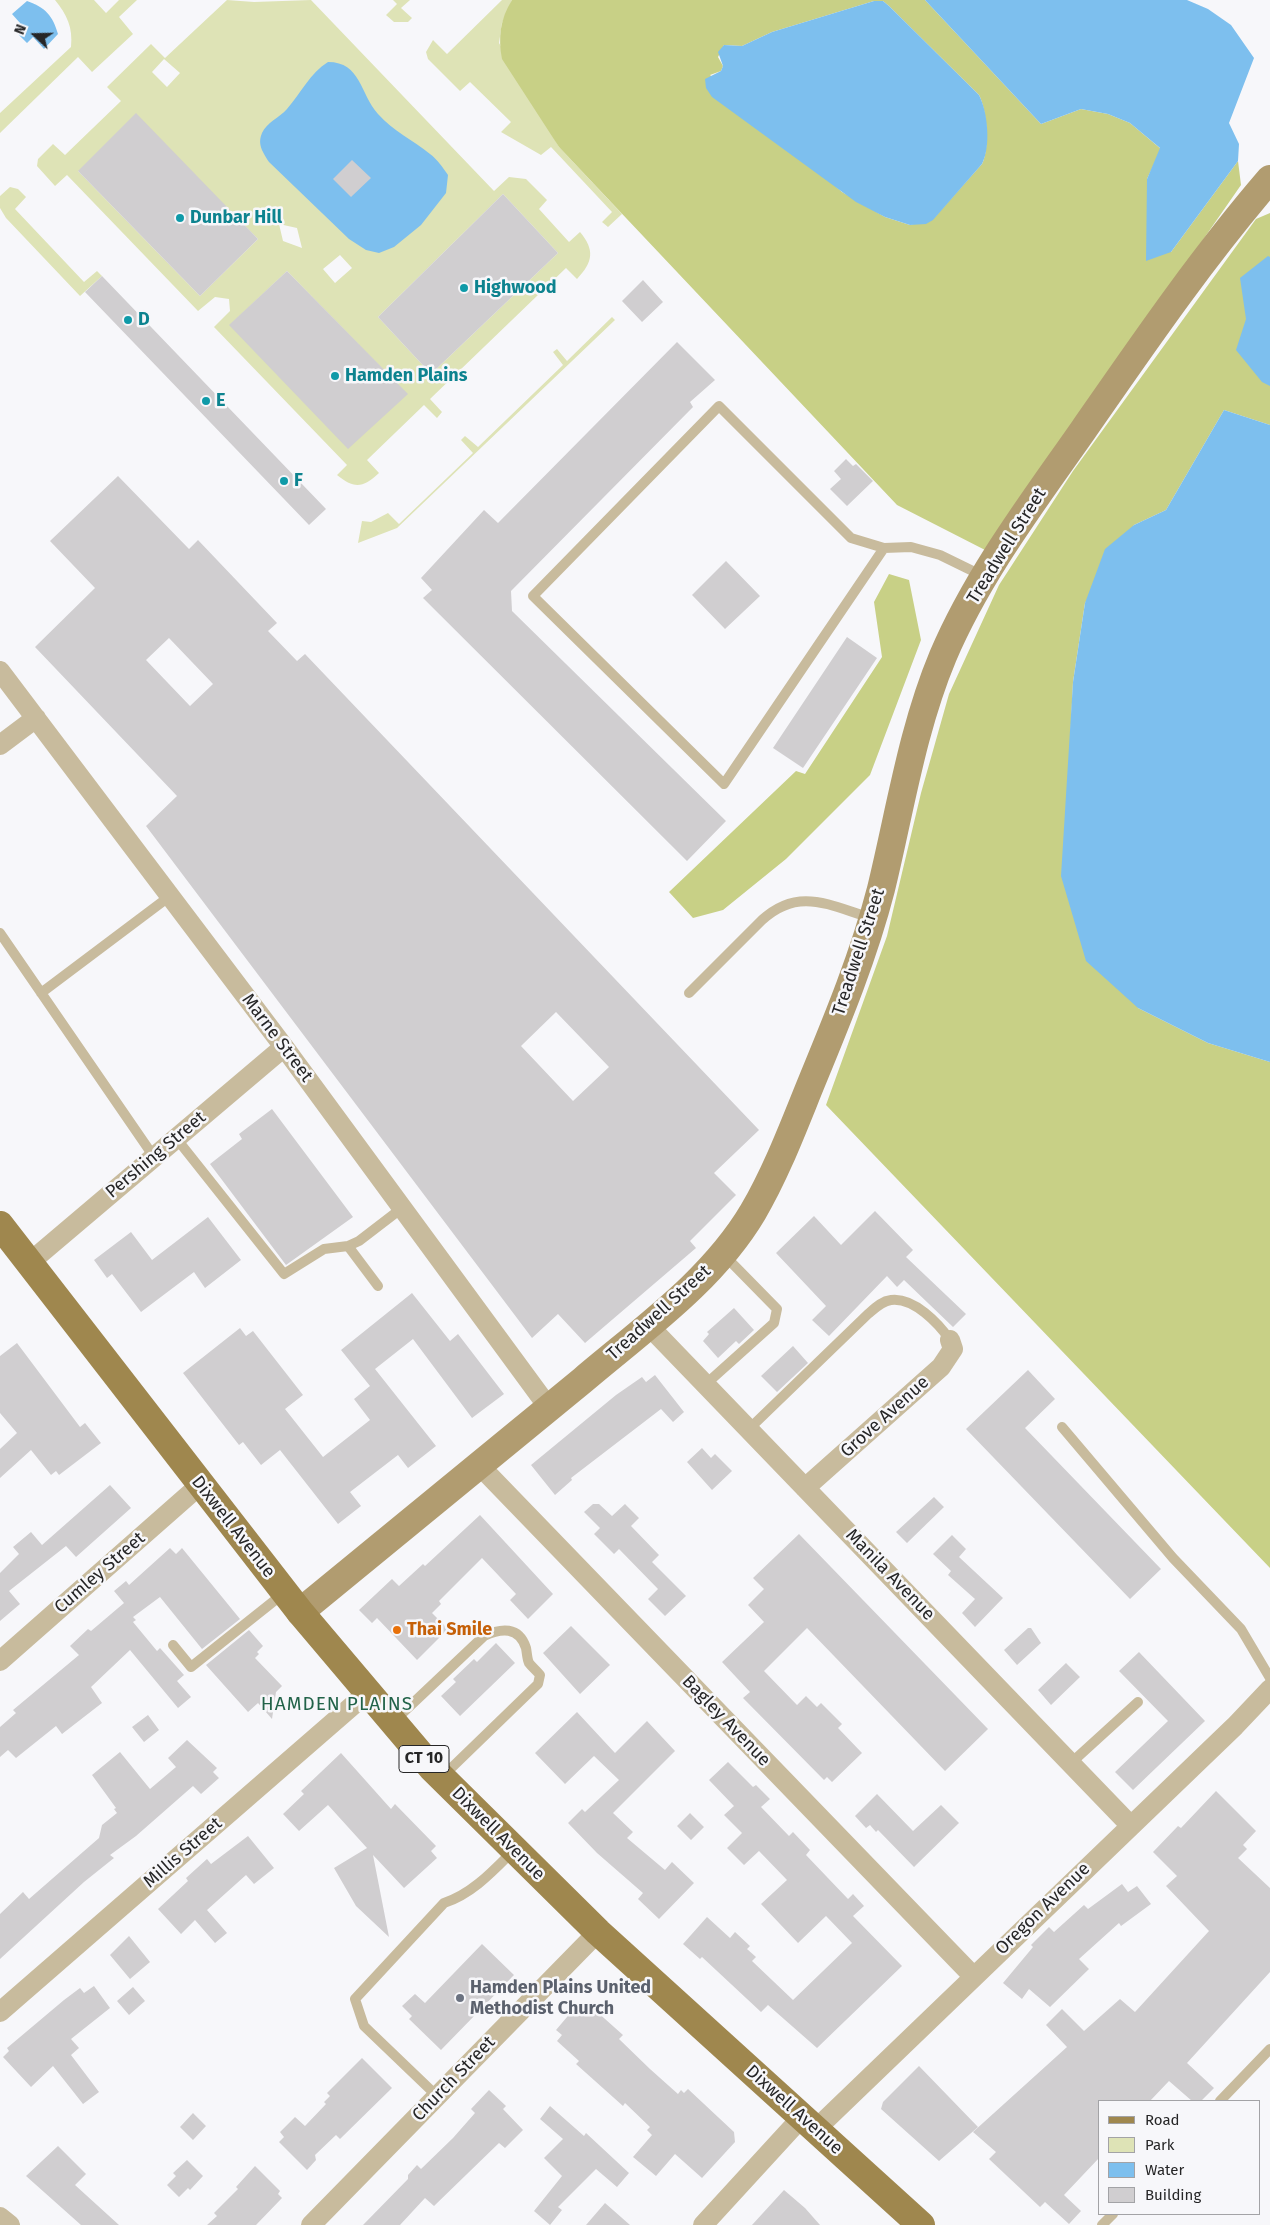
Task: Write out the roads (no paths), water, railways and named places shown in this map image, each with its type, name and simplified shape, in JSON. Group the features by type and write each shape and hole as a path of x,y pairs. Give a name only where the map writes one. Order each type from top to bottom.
{"main road":[{"name":"Dixwell Avenue","path":"0,1225 200,1486 292,1602 366,1693 442,1778 598,1932 921,2225"}],"street":[{"name":"Treadwell Street","path":"292,1602 479,1465 550,1408 696,1283 723,1254 753,1212 790,1133 858,966 873,918 899,803 920,726 943,657 984,576 1166,311 1236,218 1270,179"},
{"name":"Marne Street","path":"0,671 284,1047 550,1408"},
{"path":"0,745 36,718"},
{"name":"Pershing Street","path":"29,1263 284,1047"},
{"name":"Manila Avenue","path":"648,1325 1131,1826"},
{"name":"Grove Avenue","path":"805,1488 941,1367 953,1349 950,1340"},
{"name":"Bagley Avenue","path":"479,1465 973,1976"},
{"name":"Cumley Street","path":"0,1660 200,1486"},
{"name":"Oregon Avenue","path":"704,2225 809,2123 973,1976 1235,1726 1270,1688"},
{"name":"Millis Street","path":"0,2012 366,1693"},
{"name":"Church Street","path":"310,2225 598,1932"},
{"path":"0,2217 10,2225"}],"lane":[{"path":"884,548 724,784 533,596 719,406 851,538 884,548 912,547 940,555 984,576"},
{"path":"41,993 170,896"},
{"path":"690,993 768,914 787,902 802,900 821,903 873,918"},
{"path":"0,933 154,1157"},
{"path":"176,1138 284,1274 324,1249 348,1246 360,1241 402,1208"},
{"path":"348,1246 378,1286"},
{"path":"706,1384 774,1323 777,1309 723,1254"},
{"path":"749,1429 873,1310 889,1300 909,1304 928,1316 942,1328 950,1340"},
{"path":"1062,1427 1173,1558 1241,1629 1270,1678"},
{"path":"174,1645 191,1667 292,1602"},
{"path":"392,1723 484,1636 497,1630 508,1629 516,1632 523,1641 528,1662 540,1675 538,1684 442,1778"},
{"path":"1071,1763 1138,1702"},
{"path":"437,2096 364,2026 355,1999 444,1902 456,1899 484,1880 514,1850"},
{"path":"1221,2100 1270,2049"},
{"path":"1102,2225 1112,2215"}],"water":[{"path":"925,0 1187,0 1208,9 1231,25 1254,58 1229,123 1239,144 1238,161 1171,252 1146,261 1147,179 1160,148 1130,123 1108,114 1081,109 1041,124"},
{"path":"27,1 43,9 51,17 56,28 58,34 44,49 33,37 27,43 14,30 20,23 12,14"},
{"path":"874,1 883,1 889,6 979,95 985,111 987,148 982,164 933,220 926,224 910,225 885,217 856,202 712,97 706,88 705,79 721,71 723,66 718,52 724,45 742,46 772,32"},
{"path":"328,62 339,63 354,73 378,114 433,156 448,175 446,193 421,225 394,247 379,253 366,250 349,239 269,162 260,145 264,129 287,109 311,77"},
{"path":"1268,256 1270,257 1270,386 1262,382 1236,350 1246,319 1240,278"},
{"path":"1224,410 1270,425 1270,1062 1208,1043 1138,1008 1086,961 1061,876 1073,682 1085,603 1105,549 1134,525 1166,510"}],"place":[{"name":"Dunbar Hill","path":"180,218"},
{"name":"Highwood","path":"464,288"},
{"name":"D","path":"128,320"},
{"name":"Hamden Plains","path":"335,376"},
{"name":"E","path":"206,401"},
{"name":"F","path":"284,481"},
{"name":"Thai Smile","path":"397,1630"},
{"name":"Hamden Plains United Methodist Church","path":"460,1998"}],"district":[{"name":"HAMDEN PLAINS","path":"337,1705"}]}
